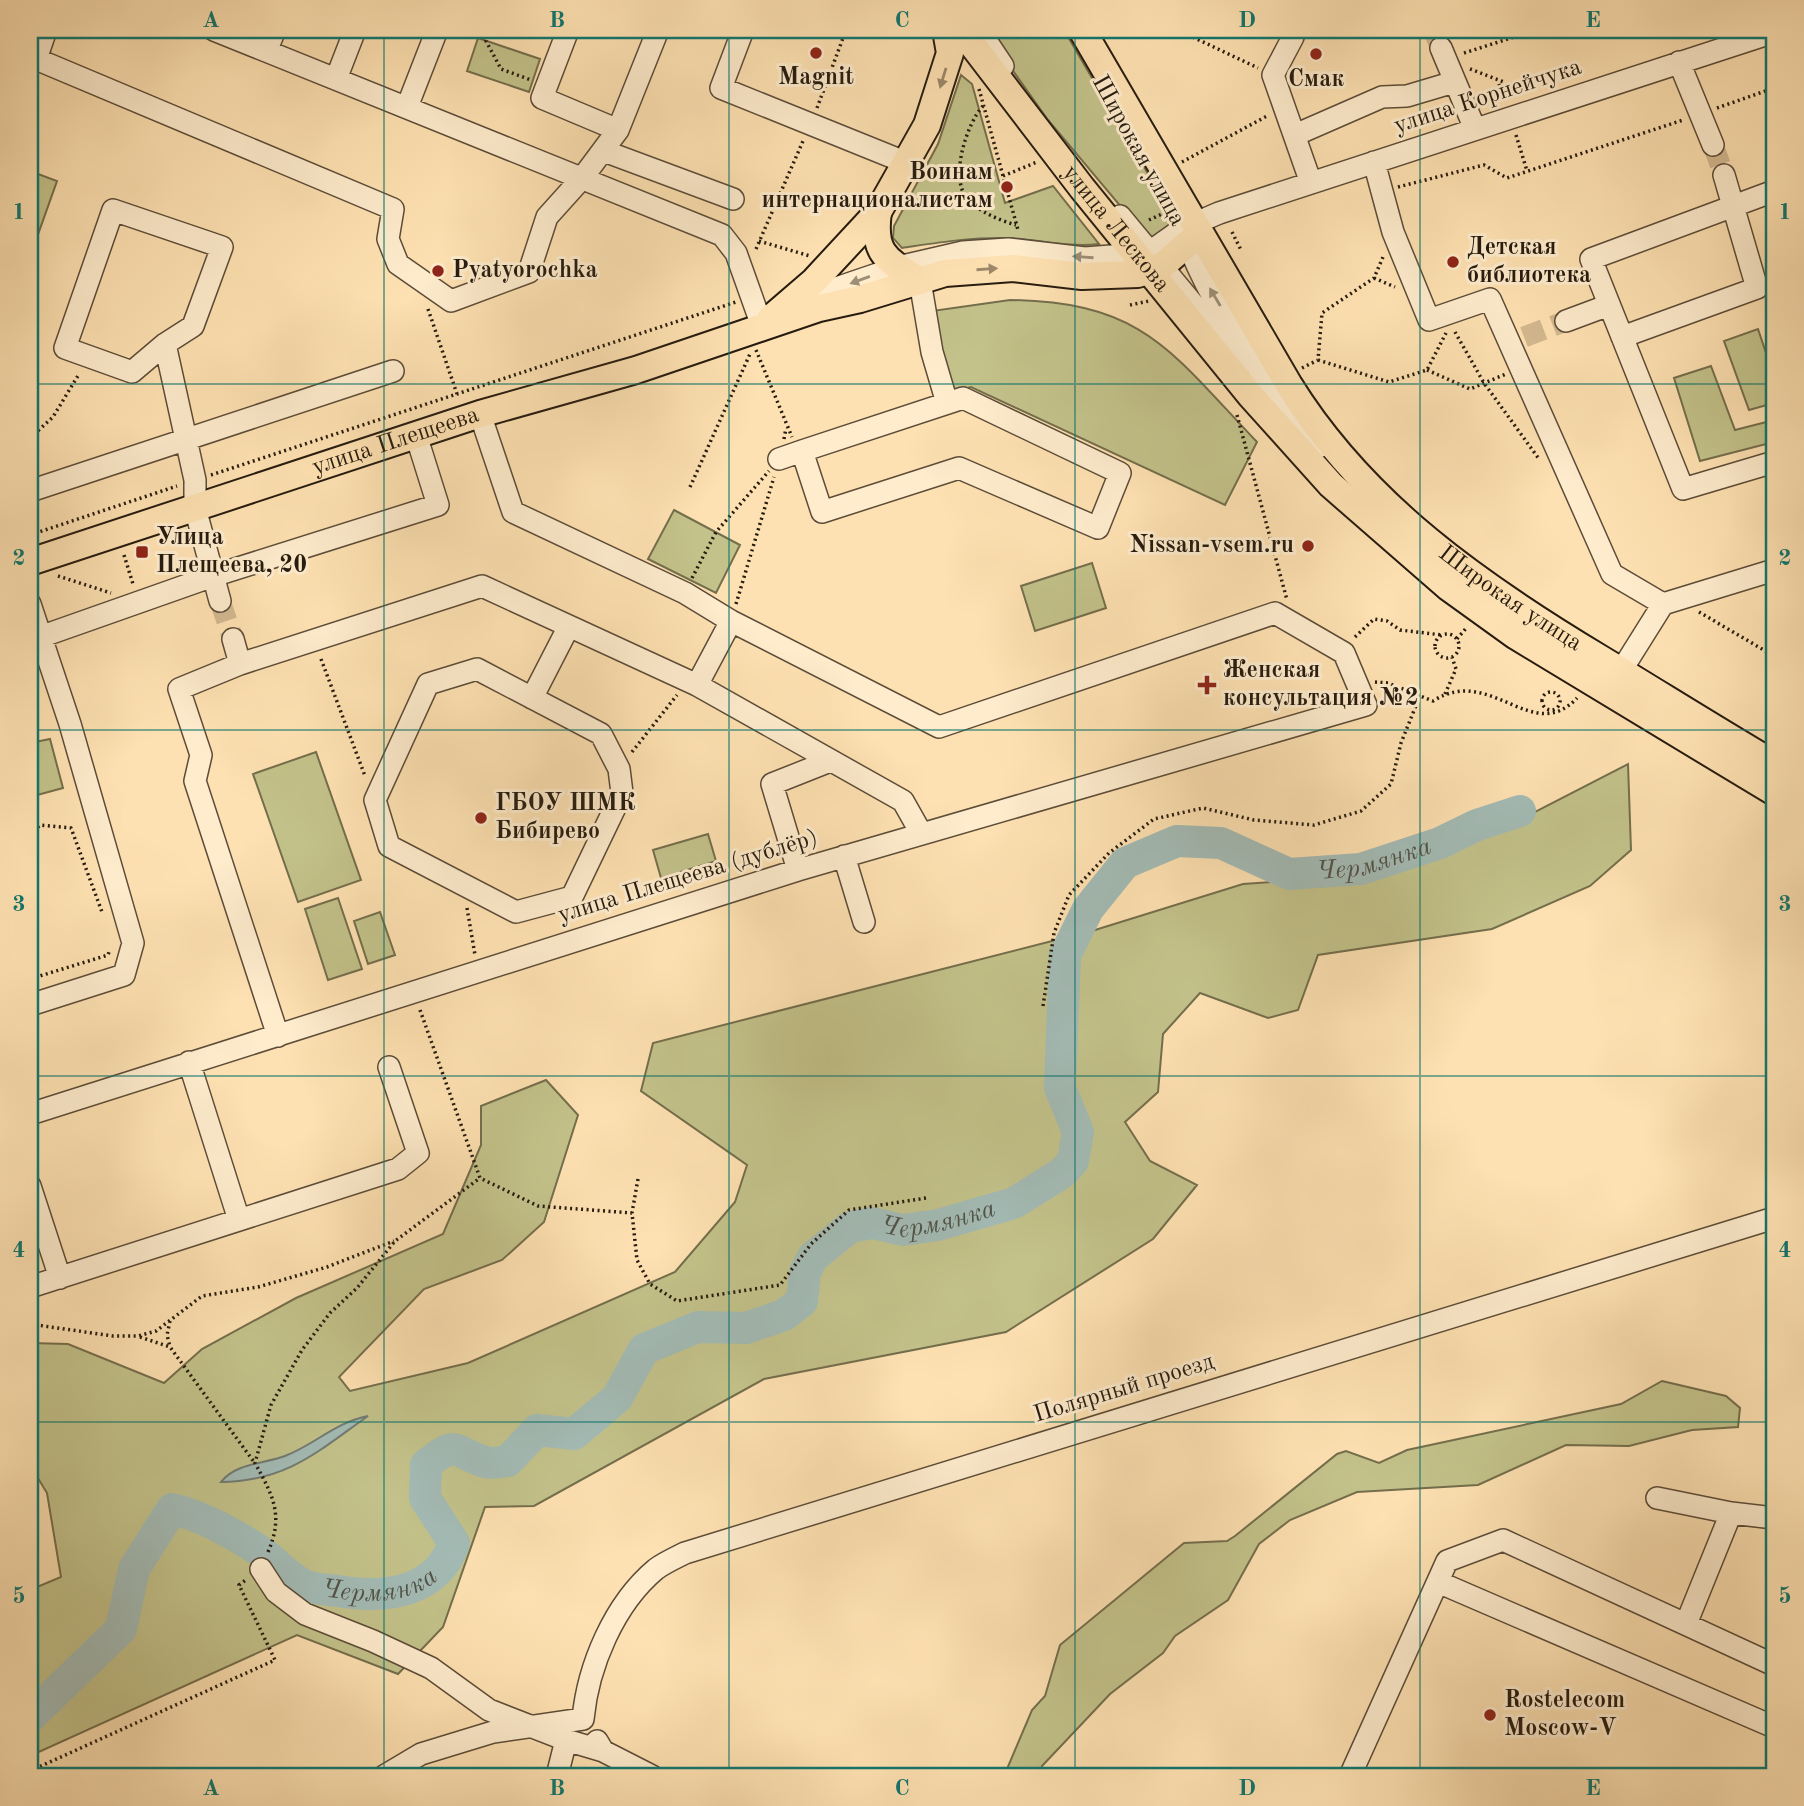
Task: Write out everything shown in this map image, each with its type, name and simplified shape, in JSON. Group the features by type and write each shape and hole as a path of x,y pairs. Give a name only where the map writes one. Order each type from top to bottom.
{"main road":[{"name":"улица Плещеева","path":"758,335 878,212 927,125 950,53 946,30"},
{"name":"улица Лескова","path":"961,30 1015,104 1284,420"},
{"path":"1082,30 1191,232 1294,377"},
{"path":"878,212 878,246 884,256 909,274"},
{"path":"1150,260 1191,232"},
{"name":"улица Плещеева","path":"30,562 480,414 758,335 909,274 1013,268 1082,276 1138,274 1150,260"},
{"name":"Широкая улица","path":"1294,377 1312,423 1411,527 1461,569 1528,616 1774,764"},
{"name":"Широкая улица","path":"1284,420 1331,485 1448,587 1526,642 1774,792"}],"street":[{"path":"46,30 33,59 393,209 388,239 398,264 451,301 529,272 547,217 583,177 618,130 658,30"},
{"path":"214,30 722,235 736,253 751,296 758,335"},
{"path":"266,51 275,30"},
{"path":"336,79 355,30"},
{"path":"407,107 437,30"},
{"path":"568,30 542,98 618,130"},
{"path":"743,30 721,88 811,122 907,163"},
{"name":"улица Лескова","path":"979,30 1038,117 1150,260"},
{"name":"Широкая улица","path":"1070,30 1178,215 1191,232 1194,263 1252,357 1284,420 1402,535 1454,577 1524,625 1774,776"},
{"path":"1290,30 1293,37 1273,75 1311,183"},
{"name":"улица Корнейчука","path":"1191,232 1219,213 1774,32"},
{"path":"1443,54 1475,129"},
{"path":"1679,62 1713,145"},
{"path":"1295,135 1382,97 1407,96 1454,82"},
{"path":"604,151 733,199"},
{"path":"1374,162 1393,232 1429,320 1490,299 1517,340 1520,368 1612,574 1671,602"},
{"path":"1622,337 1757,288 1724,175"},
{"path":"1774,191 1591,259 1683,489 1774,462"},
{"path":"114,209 222,247 193,326 165,344 132,372 90,357 65,348 114,209"},
{"path":"789,304 909,274 947,403"},
{"path":"1566,321 1609,305"},
{"path":"165,344 195,480 195,508 220,601"},
{"path":"30,491 186,442 393,371"},
{"path":"779,459 802,451 963,398 1120,473 1098,528 959,467 822,512 802,451"},
{"path":"480,414 513,512 685,593 731,621 939,727 1275,613 1344,653 1356,680"},
{"path":"40,637 213,576 438,505 416,435"},
{"path":"1621,671 1671,602 1774,570"},
{"path":"278,1036 195,781 201,755 179,689 240,664 482,586 568,628 697,685 903,801 921,833"},
{"path":"30,604 70,724 133,943 124,975 30,1005"},
{"path":"697,685 731,621"},
{"path":"531,698 568,628"},
{"path":"233,639 240,664"},
{"path":"477,668 531,698 601,734 619,769 622,793 572,897 516,912 389,846 375,800 428,684 477,668"},
{"name":"улица Плещеева (дублёр)","path":"30,1114 798,870 1366,705 1356,680"},
{"path":"798,870 772,784 830,761"},
{"path":"844,856 864,922"},
{"path":"189,1062 239,1220"},
{"path":"31,1282 60,1278 398,1169 418,1153 388,1067"},
{"path":"30,1186 60,1278"},
{"name":"Полярный проезд","path":"583,1719 586,1691 598,1653 622,1611 656,1569 685,1553 1774,1217"},
{"path":"1657,1498 1731,1513 1774,1518"},
{"path":"1686,1624 1731,1513"},
{"path":"1350,1776 1447,1561 1503,1540 1774,1665"},
{"path":"261,1569 276,1592 305,1615 373,1641 431,1668 489,1710 566,1740 603,1751 652,1776"},
{"path":"1437,1583 1774,1727"},
{"path":"384,1776 421,1754 493,1732 583,1719 603,1751"},
{"path":"557,1776 558,1761 566,1740"}],"path":[{"path":"490,30 486,41 501,69 533,81"},
{"path":"753,257 811,122 846,30"},
{"path":"1178,30 1256,67"},
{"path":"1443,54 1536,30"},
{"path":"1443,54 1502,83 1504,100"},
{"path":"976,81 1019,234"},
{"path":"1382,192 1484,164 1507,178 1774,88"},
{"path":"983,106 976,113 965,140 960,172 962,190 985,212 1017,225"},
{"path":"1178,164 1273,113"},
{"path":"1515,133 1527,171"},
{"path":"1003,176 1040,160"},
{"path":"1148,220 1168,210"},
{"path":"1232,232 1241,250"},
{"path":"1294,377 1318,360 1322,313 1374,278 1393,232"},
{"path":"759,241 819,259"},
{"path":"418,280 457,395"},
{"path":"30,536 751,296"},
{"path":"1130,305 1149,301"},
{"path":"706,313 709,319"},
{"path":"1427,370 1451,324 1484,383 1542,463"},
{"path":"758,335 786,428 802,451"},
{"path":"690,487 751,352"},
{"path":"30,438 53,417 90,357"},
{"path":"1318,360 1389,382 1427,370 1469,388 1520,368"},
{"path":"1236,409 1287,599 1275,613"},
{"path":"731,621 779,459"},
{"path":"690,580 716,533 779,459"},
{"path":"123,553 139,602"},
{"path":"56,575 139,602"},
{"path":"1671,602 1774,656"},
{"path":"1344,653 1374,619 1387,621 1400,629 1457,639"},
{"path":"1457,639 1472,622"},
{"path":"1443,635 1436,643 1438,653 1452,657"},
{"path":"1452,657 1459,649 1457,639"},
{"path":"315,640 375,800"},
{"path":"1445,694 1456,669 1452,657"},
{"path":"1356,680 1388,683 1419,698 1433,701 1445,694 1474,692 1498,697 1535,715 1568,708 1582,691"},
{"path":"1549,692 1559,697 1560,702 1554,712 1547,710 1542,700 1549,692"},
{"path":"1043,1006 1054,933 1069,895 1109,853 1154,819 1203,808 1254,820 1314,825 1361,811 1391,784 1401,743 1419,698"},
{"path":"619,769 663,715"},
{"path":"30,835 40,825 71,828 104,915"},
{"path":"465,885 471,945 481,970"},
{"path":"30,979 108,955 110,948"},
{"path":"414,992 480,1178 538,1206 632,1213"},
{"path":"255,1463 271,1405 302,1350 330,1313 357,1288 395,1241 480,1178"},
{"path":"638,1179 632,1213 637,1260 650,1284 677,1301 780,1285 811,1244 849,1210 926,1198"},
{"path":"30,1324 113,1336 138,1336 156,1331 202,1296 258,1287 327,1267 395,1241"},
{"path":"171,1319 167,1335 170,1347 255,1463 273,1494 277,1518 271,1546"},
{"path":"138,1336 170,1347"},
{"path":"30,1771 275,1660 239,1585 261,1569"}],"shaded area":[{"path":"984,30 1064,30 1175,220 1152,239 1143,233 1048,120"},
{"path":"478,38 540,59 529,92 467,71"},
{"path":"961,75 972,84 1005,203 1053,186 1099,244 1076,245 993,238 902,248 893,238 894,226 938,144"},
{"path":"30,171 57,181 30,257"},
{"path":"1010,300 1056,303 1093,310 1124,322 1152,338 1176,358 1257,442 1225,505 971,387 953,392 932,311"},
{"path":"1758,329 1774,377 1774,403 1749,410 1724,341"},
{"path":"1711,366 1735,430 1774,420 1774,442 1700,461 1674,378"},
{"path":"674,510 740,545 716,593 648,559"},
{"path":"1092,563 1106,608 1035,631 1021,586"},
{"path":"50,739 63,788 30,797 30,743"},
{"path":"316,752 361,880 298,902 253,774"},
{"path":"1628,764 1631,850 1590,886 1492,929 1318,955 1298,1010 1268,1018 1200,993 1163,1034 1158,1092 1125,1122 1150,1161 1197,1185 1153,1239 1006,1332 764,1379 534,1506 485,1507 443,1627 398,1674 297,1635 30,1756 30,1590 61,1577 47,1493 30,1465 30,1343 68,1344 164,1383 202,1349 296,1298 443,1234 481,1145 481,1106 546,1080 578,1115 544,1222 502,1260 424,1289 339,1377 350,1391 468,1363 675,1272 735,1202 747,1165 641,1091 653,1043 1095,930 1243,884 1372,875 1508,826"},
{"path":"708,834 716,861 661,878 653,850"},
{"path":"338,898 362,969 328,980 305,909"},
{"path":"380,912 395,955 368,964 354,921"},
{"path":"1662,1381 1726,1396 1740,1408 1738,1427 1692,1430 1629,1446 1566,1445 1478,1485 1357,1492 1290,1520 1259,1544 1228,1600 1175,1636 1163,1653 1110,1694 1042,1766 1040,1776 1004,1776 1032,1710 1045,1696 1060,1645 1184,1543 1227,1541 1337,1454 1346,1451 1379,1463 1407,1450 1621,1404"}],"water":[{"path":"368,1416 316,1452 283,1470 265,1476 221,1482 234,1471 285,1456 335,1428"}],"waterway":[{"name":"Чермянка","path":"30,1717 121,1629 134,1569 172,1509 196,1516 231,1533 263,1553 289,1576 306,1586 374,1594 407,1589 435,1573 446,1560 454,1543 425,1498 426,1465 436,1457 456,1450 485,1462 508,1461 537,1430 574,1434 617,1398 644,1349 698,1327 746,1328 784,1315 802,1301 805,1272 813,1257 850,1227 872,1223 903,1230 938,1225 1014,1203 1062,1173 1073,1161 1078,1132 1060,1088 1065,955 1088,909 1125,863 1177,841 1221,843 1289,874 1361,869 1440,843 1477,825 1520,811"}],"tunnel":[{"path":"1433,30 1441,48"},
{"path":"1713,145 1724,175"},
{"path":"1524,337 1566,321"},
{"path":"220,601 233,639"}],"place":[{"name":"Magnit","path":"816,53"},
{"name":"Смак","path":"1316,54"},
{"name":"Воинам интернационалистам","path":"1007,187"},
{"name":"Детская библиотека","path":"1453,262"},
{"name":"Pyatyorochka","path":"438,271"},
{"name":"Nissan-vsem.ru","path":"1308,546"},
{"name":"Улица Плещеева, 20","path":"142,552"},
{"name":"Женская консультация №2","path":"1207,685"},
{"name":"ГБОУ ШМК Бибирево","path":"481,818"},
{"name":"Rostelecom Moscow-V","path":"1490,1715"}]}
